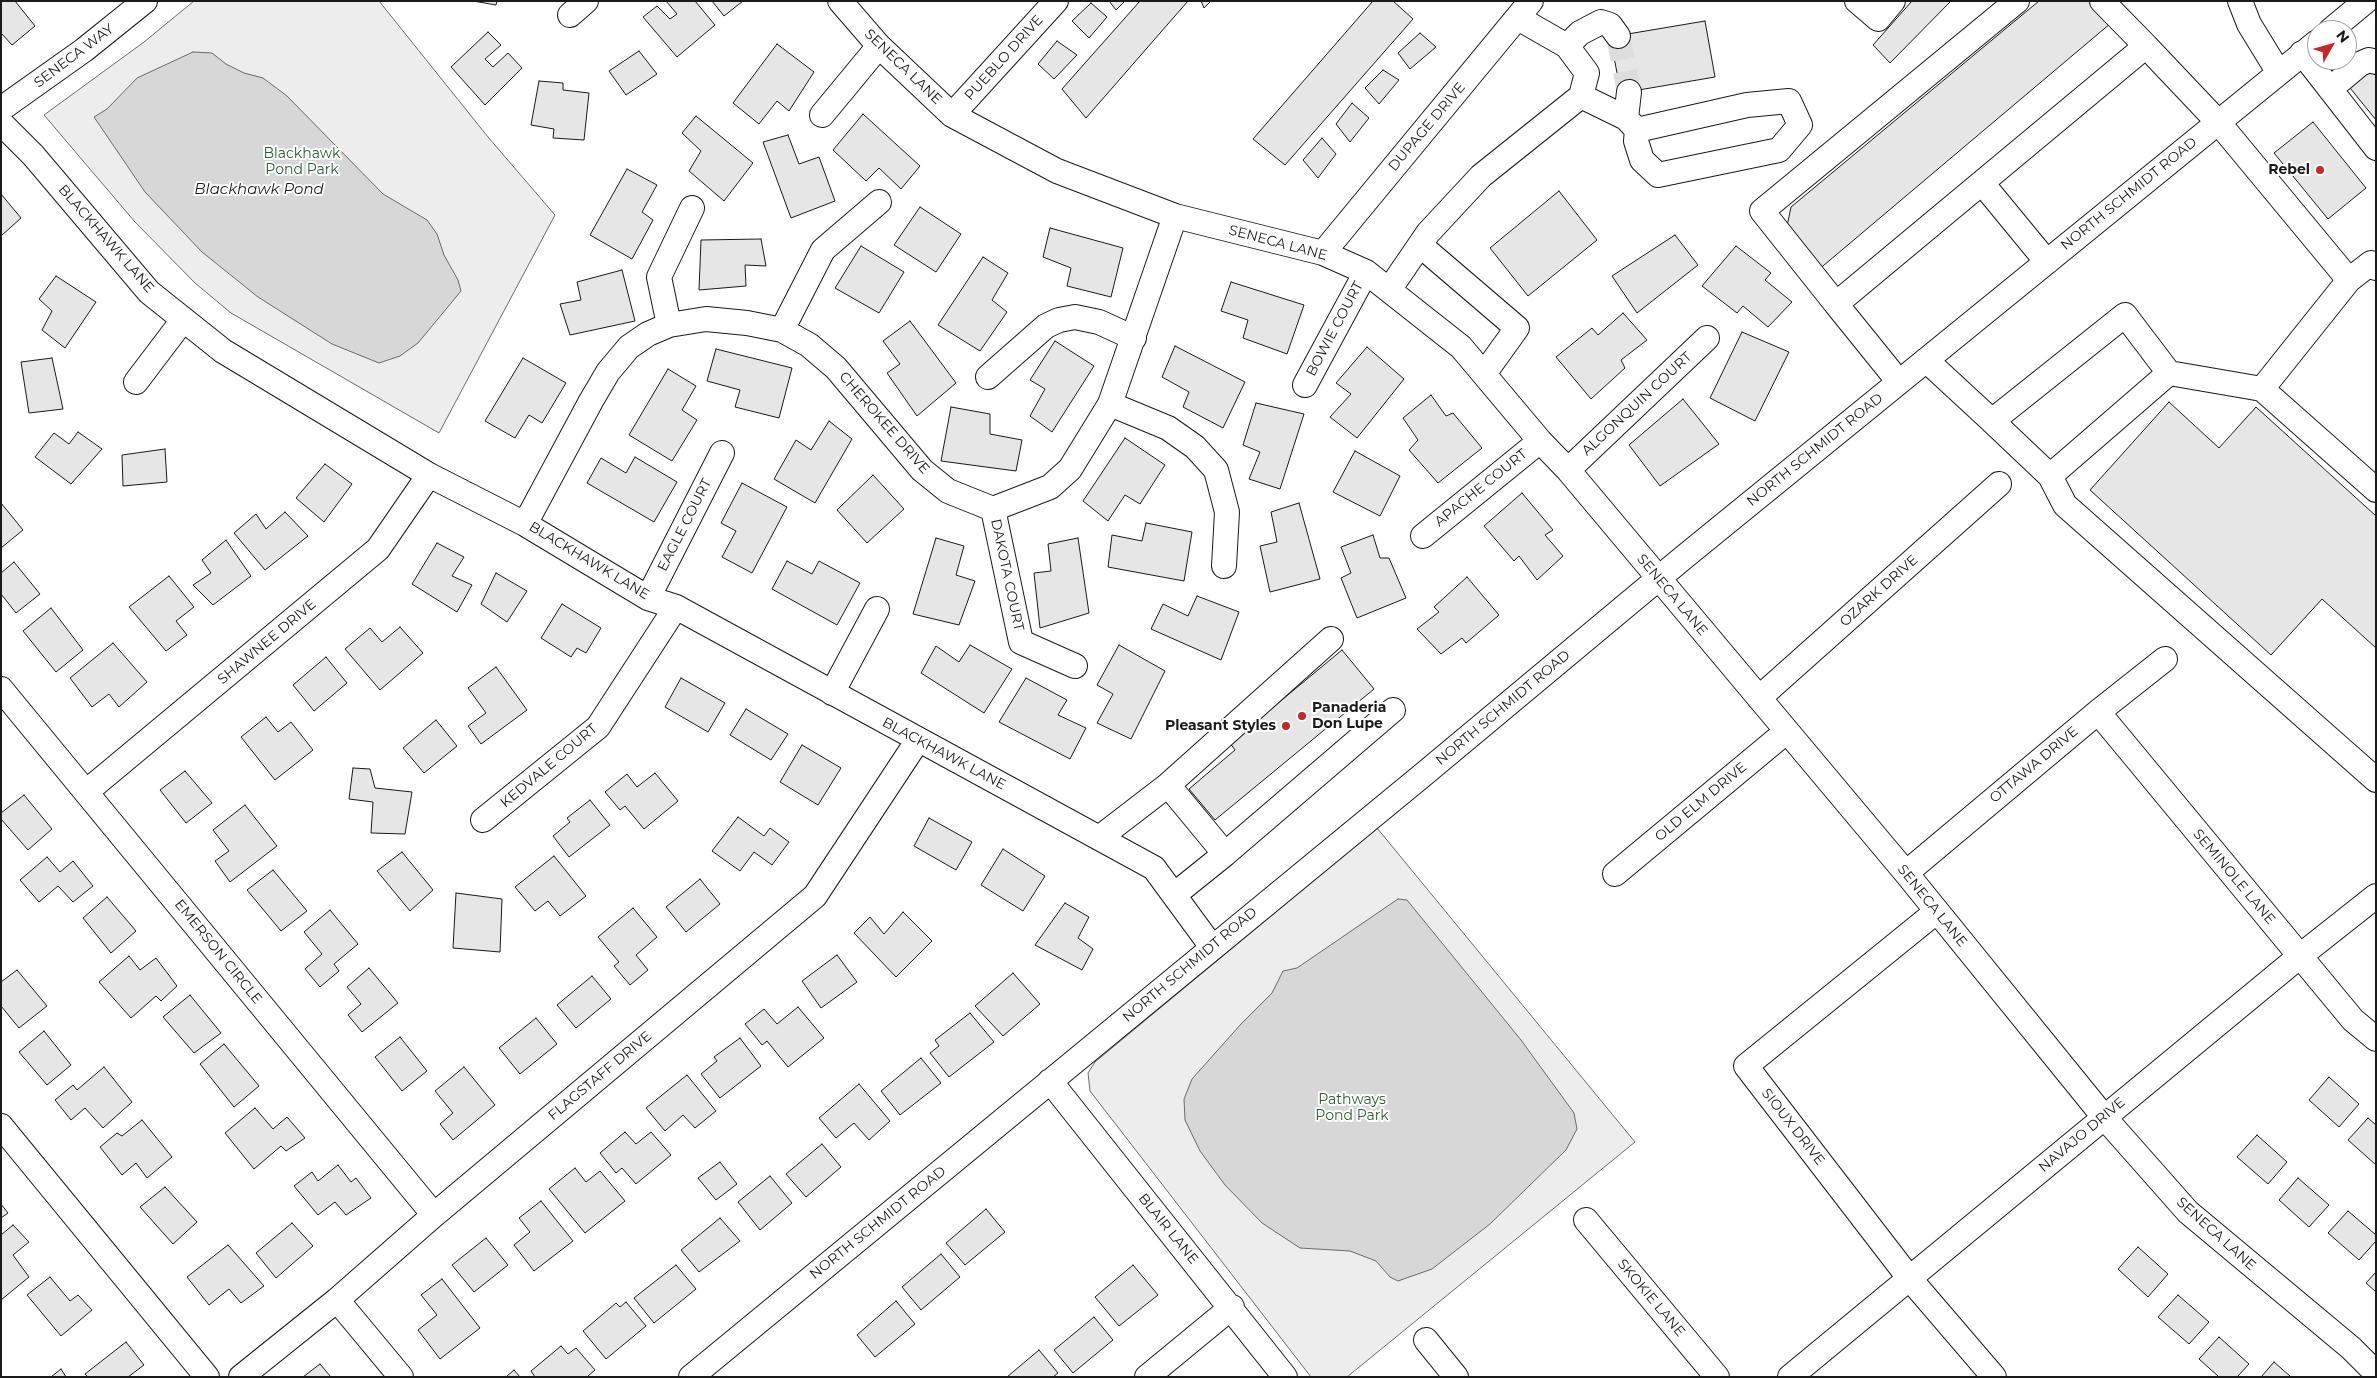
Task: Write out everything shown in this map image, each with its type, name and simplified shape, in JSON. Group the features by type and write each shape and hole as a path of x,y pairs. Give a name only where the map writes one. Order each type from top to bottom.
{"street":[{"name":"SENECA WAY","path":"1,109 84,50 145,1"},
{"name":"SENECA LANE","path":"840,1 879,46 952,115 1056,171 1175,216 1323,253 1366,272 1461,347 1540,441 1568,470 1906,873 2104,1117 2188,1212 2351,1348 2376,1373"},
{"name":"PUEBLO DRIVE","path":"952,115 1056,1"},
{"path":"1857,1 1878,19 1893,1"},
{"path":"1899,382 1762,210 2017,1"},
{"path":"2102,1 2218,122 2349,280"},
{"path":"2240,1 2249,24 2279,73"},
{"path":"2343,20 2366,1"},
{"path":"1389,290 1428,233 1481,176 1581,96 1587,73 1567,46 1525,9"},
{"name":"DUPAGE DRIVE","path":"1323,253 1525,9"},
{"path":"1567,46 1580,34 1601,22 1610,25 1618,36"},
{"path":"822,115 879,46"},
{"path":"1836,304 2146,46"},
{"name":"NORTH SCHMIDT ROAD","path":"691,1377 1212,946 1417,780 1658,579 2307,50"},
{"path":"2330,88 2360,64 2369,60 2376,62"},
{"path":"2321,70 2330,88 2376,148"},
{"path":"1581,96 1631,124 1747,105 1789,101 1800,125 1779,150 1658,175 1642,160 1631,124 1629,92"},
{"name":"BLACKHAWK LANE","path":"1,123 33,155 149,292 223,351 259,375 429,475 525,524 648,598 676,607 1154,868 1212,946"},
{"path":"1982,183 2047,262"},
{"path":"782,330 823,250 879,202"},
{"path":"670,325 659,277 692,208"},
{"path":"993,509 1050,486 1070,469 1110,404 1175,216"},
{"path":"1420,245 1517,328 1484,374"},
{"path":"2262,389 2349,280 2371,263 2376,268"},
{"name":"BOWIE COURT","path":"1305,385 1366,272"},
{"path":"1992,421 2125,315 2169,374 2262,389 2376,490"},
{"path":"988,377 1046,326 1058,320 1075,317 1099,322 1134,338"},
{"name":"CHEROKEE DRIVE","path":"525,524 608,372 629,347 648,334 670,325 706,319 747,323 782,330 809,345 836,368 922,470 948,490 993,509"},
{"path":"136,382 183,320"},
{"name":"ALGONQUIN COURT","path":"1568,470 1707,338"},
{"path":"1926,360 2050,476 2065,504 2376,780"},
{"path":"2050,476 2169,374"},
{"path":"1110,404 1168,428 1195,447 1216,470 1228,512 1224,566"},
{"name":"APACHE COURT","path":"1422,536 1540,441"},
{"name":"EAGLE COURT","path":"648,598 722,453"},
{"name":"SHAWNEE DRIVE","path":"86,792 378,549 429,475"},
{"name":"OZARK DRIVE","path":"1759,698 1999,484"},
{"name":"DAKOTA COURT","path":"993,509 1021,642 1075,666"},
{"name":"KEDVALE COURT","path":"483,820 598,728 676,607"},
{"path":"832,693 877,609"},
{"path":"1099,838 1168,785 1331,639"},
{"name":"OTTAWA DRIVE","path":"1906,873 2098,712 2165,659"},
{"name":"EMERSON CIRCLE","path":"1,689 434,1215"},
{"path":"1174,894 1225,854 1394,710"},
{"name":"SEMINOLE LANE","path":"2098,712 2353,1020 2376,1039"},
{"name":"OLD ELM DRIVE","path":"1615,874 1786,731"},
{"name":"FLAGSTAFF DRIVE","path":"241,1377 337,1300 434,1215 815,896 918,740"},
{"path":"1168,785 1225,854"},
{"name":"NAVAJO DRIVE","path":"1790,1377 2300,956 2376,896"},
{"name":"SIOUX DRIVE","path":"1936,912 1746,1066 1910,1279 1994,1377"},
{"name":"BLAIR LANE","path":"1050,1081 1285,1377"},
{"path":"1,1126 207,1377"},
{"name":"SKOKIE LANE","path":"1586,1220 1717,1377"},
{"path":"337,1300 401,1377"},
{"path":"1147,1377 1232,1308"},
{"path":"1426,1340 1456,1377"}],"shaded area":[{"name":"Blackhawk Pond Park","path":"194,1 379,1 488,137 555,215 439,433 231,313 195,283 135,222 44,115 144,42"},
{"name":"Pathways Pond Park","path":"1377,828 1635,1142 1347,1377 1311,1377 1090,1091 1088,1073 1095,1062"}],"water":[{"name":"Blackhawk Pond","path":"193,52 212,53 226,64 244,73 263,78 287,96 383,194 427,220 437,234 444,255 458,280 461,291 418,343 400,356 379,363 332,344 258,297 202,252 145,192 94,117 107,109 137,78"},
{"path":"1398,899 1407,900 1521,1040 1574,1113 1577,1129 1566,1150 1490,1224 1432,1269 1398,1281 1390,1277 1376,1261 1350,1251 1300,1248 1262,1223 1225,1185 1200,1151 1185,1120 1184,1099 1192,1079 1241,1024 1272,993 1283,971 1297,968"}],"building":[{"path":"1,1 15,1 35,26 12,45 1,33"},
{"path":"473,1 497,1 496,5"},
{"path":"666,1 695,1 715,25 677,57 643,17 657,6 670,19 677,14"},
{"path":"712,1 743,1 724,16"},
{"path":"1109,1 1125,1 1116,10"},
{"path":"1140,1 1188,1 1086,118 1062,89"},
{"path":"1201,1 1211,1 1204,8"},
{"path":"1373,1 1393,1 1413,19 1285,165 1253,139"},
{"path":"1912,1 1951,1 1890,63 1873,45"},
{"path":"2039,1 2091,1 2111,23 1817,271 1786,231 1791,207"},
{"path":"1091,3 1107,17 1089,38 1072,21"},
{"path":"1705,21 1715,77 1621,93 1610,37"},
{"path":"488,32 501,45 485,59 493,67 508,53 522,68 485,105 451,67"},
{"path":"1420,33 1436,47 1410,69 1398,53"},
{"path":"1057,41 1077,55 1054,79 1038,64"},
{"path":"777,44 814,72 789,111 777,101 759,124 733,103"},
{"path":"639,51 657,74 626,95 609,71"},
{"path":"2368,65 2376,75 2376,120 2346,83"},
{"path":"1383,70 1399,80 1379,104 1365,88"},
{"path":"539,81 563,83 563,90 589,93 584,140 553,138 554,129 531,125"},
{"path":"1352,103 1369,118 1350,142 1336,124"},
{"path":"863,114 920,166 901,189 879,168 866,181 833,150"},
{"path":"696,116 753,163 724,201 689,171 701,151 682,133"},
{"name":"Rebel","path":"2313,122 2366,188 2328,219 2274,153"},
{"path":"788,135 799,164 819,157 835,201 791,218 763,142"},
{"path":"1322,138 1336,154 1318,178 1303,160"},
{"path":"627,169 657,185 642,212 653,220 632,259 590,235"},
{"path":"1559,191 1597,240 1528,296 1490,248"},
{"path":"1,194 21,218 1,236"},
{"path":"920,207 961,234 936,272 894,245"},
{"path":"1050,228 1123,248 1111,297 1067,286 1071,268 1043,257"},
{"path":"1675,235 1698,265 1637,313 1612,276"},
{"path":"761,239 766,266 745,265 746,286 699,290 701,240"},
{"path":"861,246 904,272 879,313 835,288"},
{"path":"1736,246 1771,273 1765,280 1792,302 1768,327 1743,306 1737,313 1702,286"},
{"path":"983,257 1008,273 992,300 1007,312 980,351 938,325"},
{"path":"622,270 635,321 570,335 560,304 581,300 577,282"},
{"path":"56,276 96,302 65,348 42,330 52,311 39,299"},
{"path":"1231,282 1304,305 1287,354 1243,338 1248,320 1221,311"},
{"path":"1623,313 1647,340 1621,360 1625,368 1591,399 1556,357 1592,328 1598,335"},
{"path":"910,321 956,383 917,416 887,373 900,364 883,341"},
{"path":"1742,332 1789,352 1755,421 1710,398"},
{"path":"1055,341 1094,366 1052,432 1030,416 1045,389 1030,380"},
{"path":"1175,346 1245,382 1223,428 1183,407 1189,392 1162,377"},
{"path":"1367,347 1404,379 1357,438 1330,417 1351,394 1336,383"},
{"path":"716,349 792,368 779,418 735,407 740,390 707,381"},
{"path":"52,358 63,409 29,413 21,362"},
{"path":"523,358 566,383 542,423 529,415 515,438 485,421"},
{"path":"668,369 696,386 682,410 697,420 672,461 629,435"},
{"path":"1431,395 1446,416 1453,413 1482,448 1438,483 1409,450 1418,440 1403,418"},
{"path":"1683,399 1719,444 1660,486 1629,445"},
{"path":"2169,402 2219,448 2256,407 2376,516 2376,648 2322,599 2271,655 2090,490"},
{"path":"1256,403 1304,414 1280,489 1249,479 1260,452 1243,445"},
{"path":"951,407 990,414 990,434 1022,440 1016,471 941,461"},
{"path":"829,421 852,439 815,503 774,479 796,440 811,450"},
{"path":"78,432 102,449 71,484 35,457 54,433 69,444"},
{"path":"1125,438 1165,465 1140,504 1125,495 1108,521 1083,501"},
{"path":"165,449 167,482 123,486 122,455"},
{"path":"1355,451 1400,476 1380,516 1333,492"},
{"path":"635,457 677,482 654,522 587,483 601,458 626,473"},
{"path":"325,464 352,484 324,522 296,498"},
{"path":"873,475 904,509 867,543 837,510"},
{"path":"742,483 787,507 752,573 722,557 736,531 721,523"},
{"path":"1522,493 1553,530 1545,535 1563,556 1537,580 1519,556 1514,561 1484,526"},
{"path":"1,503 23,530 1,548"},
{"path":"1299,503 1320,579 1270,592 1260,546 1277,542 1271,512"},
{"path":"285,512 308,536 265,570 234,533 256,514 266,529"},
{"path":"1146,523 1192,532 1184,581 1108,567 1112,535 1142,541"},
{"path":"1373,535 1380,558 1389,558 1406,598 1357,618 1341,578 1351,573 1341,547"},
{"path":"936,538 964,546 956,575 975,581 959,625 913,614"},
{"path":"1078,538 1089,613 1040,628 1034,573 1051,571 1048,544"},
{"path":"226,540 251,576 213,605 193,585 211,573 202,560"},
{"path":"437,543 464,557 452,576 472,585 457,612 412,584"},
{"path":"787,561 812,574 819,561 860,583 837,625 772,589"},
{"path":"14,562 40,594 16,613 1,594 1,573"},
{"path":"496,573 527,591 507,622 481,604"},
{"path":"169,576 194,607 176,621 187,635 166,651 129,607"},
{"path":"1467,577 1499,615 1466,643 1462,638 1441,654 1417,629 1439,612 1434,607"},
{"path":"1197,596 1239,612 1221,660 1151,629 1163,604 1188,616"},
{"path":"562,604 601,628 586,653 577,648 571,657 541,638"},
{"path":"51,608 83,650 56,672 23,631"},
{"path":"400,627 423,653 380,690 345,649 370,628 382,642"},
{"path":"113,643 147,682 119,707 109,694 92,707 70,678"},
{"path":"970,645 1012,669 984,713 921,673 936,646 959,662"},
{"path":"1119,645 1165,671 1131,739 1097,723 1113,694 1097,685"},
{"name":"Panaderia Don Lupe","path":"1342,650 1374,689 1215,820 1189,789 1235,750 1230,743"},
{"path":"326,657 347,683 314,711 293,685"},
{"path":"496,667 527,710 481,744 468,726 486,713 468,688"},
{"path":"681,678 725,703 708,732 665,707"},
{"path":"1026,678 1067,700 1058,715 1086,728 1070,759 999,722"},
{"path":"746,709 788,734 771,760 730,735"},
{"path":"266,717 278,732 291,722 313,750 275,780 241,737"},
{"path":"436,720 457,746 424,773 403,748"},
{"path":"802,745 841,768 818,805 780,782"},
{"path":"353,768 370,769 375,788 412,792 405,834 371,833 373,802 349,799"},
{"path":"185,771 212,803 186,823 160,790"},
{"path":"655,773 678,801 644,829 625,806 620,810 605,792 627,774 637,787"},
{"path":"24,795 52,829 28,850 1,819 1,813"},
{"path":"590,800 610,825 569,857 553,836 570,822 567,818"},
{"path":"245,805 277,846 230,882 215,861 229,851 213,830"},
{"path":"738,817 764,836 770,828 789,842 772,865 754,852 740,871 712,851"},
{"path":"929,818 972,842 956,870 914,846"},
{"path":"1003,849 1045,876 1023,911 981,885"},
{"path":"402,852 433,890 410,911 377,871"},
{"path":"554,856 586,896 560,916 548,901 535,911 515,887"},
{"path":"47,857 60,872 73,861 93,886 73,902 58,886 39,902 20,880"},
{"path":"273,870 307,911 281,931 247,890"},
{"path":"700,879 720,904 686,932 666,907"},
{"path":"456,893 502,899 500,952 453,948"},
{"path":"107,897 136,931 111,953 83,918"},
{"path":"1065,903 1089,917 1078,938 1093,949 1082,970 1035,945"},
{"path":"633,908 657,937 636,955 648,970 630,985 614,966 619,962 598,937"},
{"path":"330,910 358,944 334,964 339,971 320,987 305,969 322,954 304,932"},
{"path":"903,912 932,941 896,977 854,933 870,917 884,934"},
{"path":"837,955 857,982 821,1008 802,981"},
{"path":"129,956 140,970 156,958 177,986 161,1001 156,996 131,1018 99,982"},
{"path":"369,968 398,1003 362,1032 348,1015 361,1004 347,987"},
{"path":"17,970 47,1006 19,1028 1,1006 1,982"},
{"path":"1013,973 1040,1004 1003,1036 975,1006"},
{"path":"592,976 611,999 576,1028 557,1005"},
{"path":"190,995 221,1033 194,1053 163,1017"},
{"path":"798,1007 824,1038 788,1067 767,1041 762,1045 745,1024 764,1009 777,1024"},
{"path":"970,1013 994,1042 949,1077 930,1053 939,1046 935,1040"},
{"path":"536,1018 557,1044 520,1074 499,1048"},
{"path":"44,1031 71,1065 47,1085 19,1052"},
{"path":"400,1037 427,1071 402,1091 375,1057"},
{"path":"740,1038 761,1066 720,1098 701,1074 717,1061 714,1057"},
{"path":"224,1044 259,1086 234,1107 200,1064"},
{"path":"921,1058 941,1083 900,1115 881,1091"},
{"path":"104,1067 132,1102 103,1128 85,1108 71,1120 55,1100 73,1085 77,1090"},
{"path":"464,1067 495,1105 453,1140 440,1124 453,1113 435,1091"},
{"path":"687,1075 716,1111 695,1128 683,1115 665,1131 646,1108"},
{"path":"2329,1077 2359,1104 2339,1127 2309,1100"},
{"path":"859,1084 890,1121 869,1140 854,1123 836,1138 819,1118"},
{"path":"255,1108 273,1129 287,1117 305,1138 286,1151 281,1146 254,1169 225,1133"},
{"path":"2368,1118 2376,1125 2376,1165 2348,1140"},
{"path":"142,1120 172,1157 147,1178 136,1163 122,1175 100,1147 117,1133 122,1136"},
{"path":"625,1132 636,1144 651,1132 671,1155 636,1184 622,1168 616,1173 600,1153"},
{"path":"2257,1135 2287,1162 2268,1184 2237,1157"},
{"path":"822,1144 841,1167 806,1197 786,1174"},
{"path":"720,1162 737,1184 716,1200 698,1178"},
{"path":"338,1165 351,1182 356,1178 371,1198 346,1215 335,1202 318,1215 294,1186 312,1172 318,1181"},
{"path":"575,1168 586,1182 600,1171 625,1201 585,1233 549,1189"},
{"path":"770,1176 792,1203 760,1230 738,1202"},
{"path":"2298,1178 2329,1205 2309,1227 2279,1200"},
{"path":"165,1187 197,1222 173,1244 140,1207"},
{"path":"541,1201 573,1241 534,1271 514,1245 530,1232 519,1218"},
{"path":"1,1204 8,1213 1,1218"},
{"path":"986,1209 1005,1232 965,1265 946,1243"},
{"path":"2348,1211 2376,1235 2376,1241 2359,1260 2328,1233"},
{"path":"720,1218 740,1241 699,1272 681,1250"},
{"path":"292,1223 313,1246 276,1278 256,1253"},
{"path":"13,1225 29,1242 13,1255 29,1277 1,1300 1,1235"},
{"path":"486,1238 508,1265 474,1292 452,1265"},
{"path":"228,1245 264,1286 241,1303 229,1289 209,1305 187,1277"},
{"path":"2138,1247 2168,1274 2148,1297 2118,1269"},
{"path":"941,1254 960,1277 921,1310 902,1287"},
{"path":"676,1265 696,1289 654,1323 634,1298"},
{"path":"1133,1265 1158,1295 1119,1326 1095,1297"},
{"path":"2376,1272 2376,1292 2366,1283"},
{"path":"50,1277 70,1301 78,1295 92,1310 61,1336 27,1295"},
{"path":"442,1279 480,1328 440,1359 418,1330 437,1315 421,1295"},
{"path":"2178,1295 2209,1322 2189,1344 2158,1317"},
{"path":"896,1301 915,1324 875,1357 857,1335"},
{"path":"626,1302 646,1326 606,1359 583,1331 616,1303 620,1307"},
{"path":"1094,1317 1113,1340 1073,1373 1054,1350"},
{"path":"2219,1337 2249,1364 2237,1377 2219,1377 2199,1359"},
{"path":"126,1342 144,1365 128,1377 88,1377 85,1374"},
{"path":"561,1346 568,1354 576,1348 595,1370 587,1377 535,1377 531,1371"},
{"path":"1039,1350 1058,1373 1053,1377 1007,1377"},
{"path":"2274,1362 2291,1377 2261,1377"},
{"path":"320,1364 331,1377 303,1377"},
{"path":"61,1369 66,1377 51,1377"},
{"path":"514,1370 520,1377 506,1377"}],"tunnel":[{"path":"1618,36 1629,92"}],"place":[{"name":"Rebel","path":"2320,170"},
{"name":"Panaderia Don Lupe","path":"1302,716"},
{"name":"Pleasant Styles","path":"1286,726"}]}
